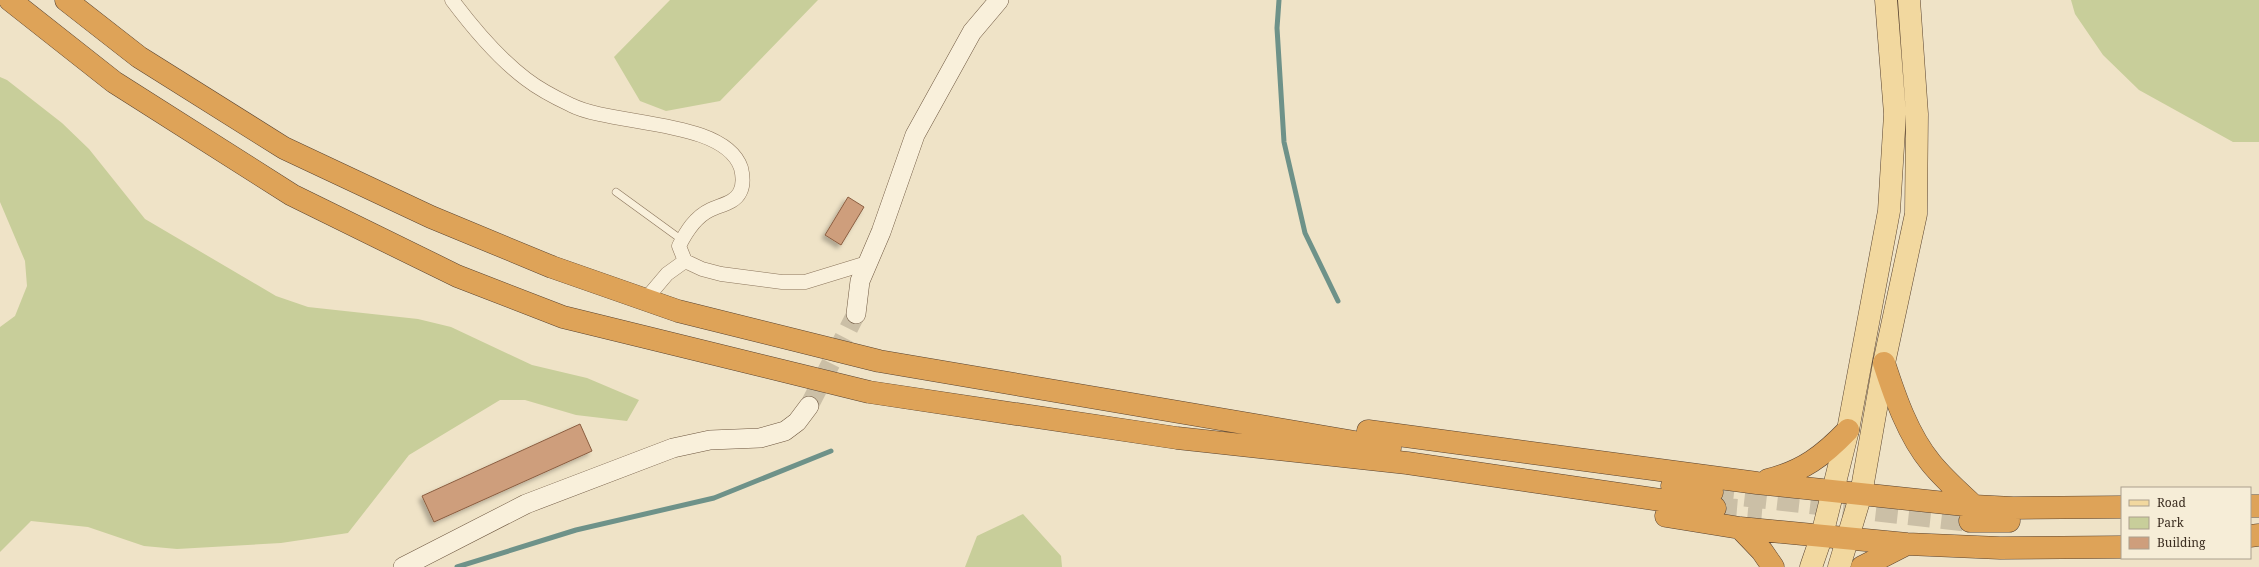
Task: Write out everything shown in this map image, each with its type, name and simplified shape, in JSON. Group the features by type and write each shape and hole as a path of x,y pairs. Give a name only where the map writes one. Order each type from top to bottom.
{"highway":[{"path":"10,0 114,82 292,195 457,276 563,317 869,392 1177,438 1407,463 1714,500 1423,454 879,361 678,311 552,267 430,217 284,148 139,57 66,0"},
{"path":"1884,364 1894,397 1912,433 1930,462 1952,486 1972,520"},
{"path":"1183,412 1311,423 1757,483 1833,490 1861,494 1972,520 2121,534"},
{"path":"1757,483 1791,474 1815,460 1848,430"},
{"path":"1177,438 1262,459 1605,505 1740,528 1908,544 2000,548 2121,547"},
{"path":"1972,520 2013,508 2121,507"},
{"path":"1972,520 2121,521"},
{"path":"1740,528 1762,551 1773,567"},
{"path":"1862,567 1908,544"}],"main road":[{"path":"1811,567 1822,535 1848,430 1889,211 1895,114 1886,0"},
{"path":"1839,567 1846,539 1861,494 1884,364 1916,214 1918,114 1909,0"}],"street":[{"path":"452,0 475,30 526,80 572,106 600,115 685,129 727,147 739,162 743,177 740,193 726,204 709,210 696,220 686,231 679,246 685,261 702,269 721,274 782,282 805,282 867,264"},
{"path":"856,314 860,281 881,232 915,135 972,32 999,0"},
{"path":"645,300 667,274 685,261"},
{"path":"402,567 526,504 673,448 710,440 760,438 785,431 797,422 809,406"}],"lane":[{"path":"616,192 682,240"}],"green space":[{"path":"670,0 818,0 720,101 666,111 640,101 614,57"},
{"path":"2071,0 2259,0 2259,142 2233,142 2139,90 2103,55 2075,14"},
{"path":"0,77 7,80 62,123 89,149 145,219 276,296 308,307 418,319 451,327 532,365 587,378 639,400 627,421 576,415 525,400 500,400 409,455 348,533 281,543 177,549 144,546 88,527 31,521 0,552 0,327 15,316 27,286 25,261 0,202"},
{"path":"1023,514 1061,556 1062,567 965,567 977,536"}],"building":[{"path":"848,197 864,207 841,245 825,235"},
{"path":"580,424 592,451 434,522 422,496"}],"waterway":[{"path":"1279,0 1277,28 1284,142 1305,233 1338,301"},
{"path":"457,567 576,530 714,498 831,451"}],"tunnel":[{"path":"809,406 856,314"},
{"path":"1712,492 1970,521"},
{"path":"1715,508 1762,512"}]}
